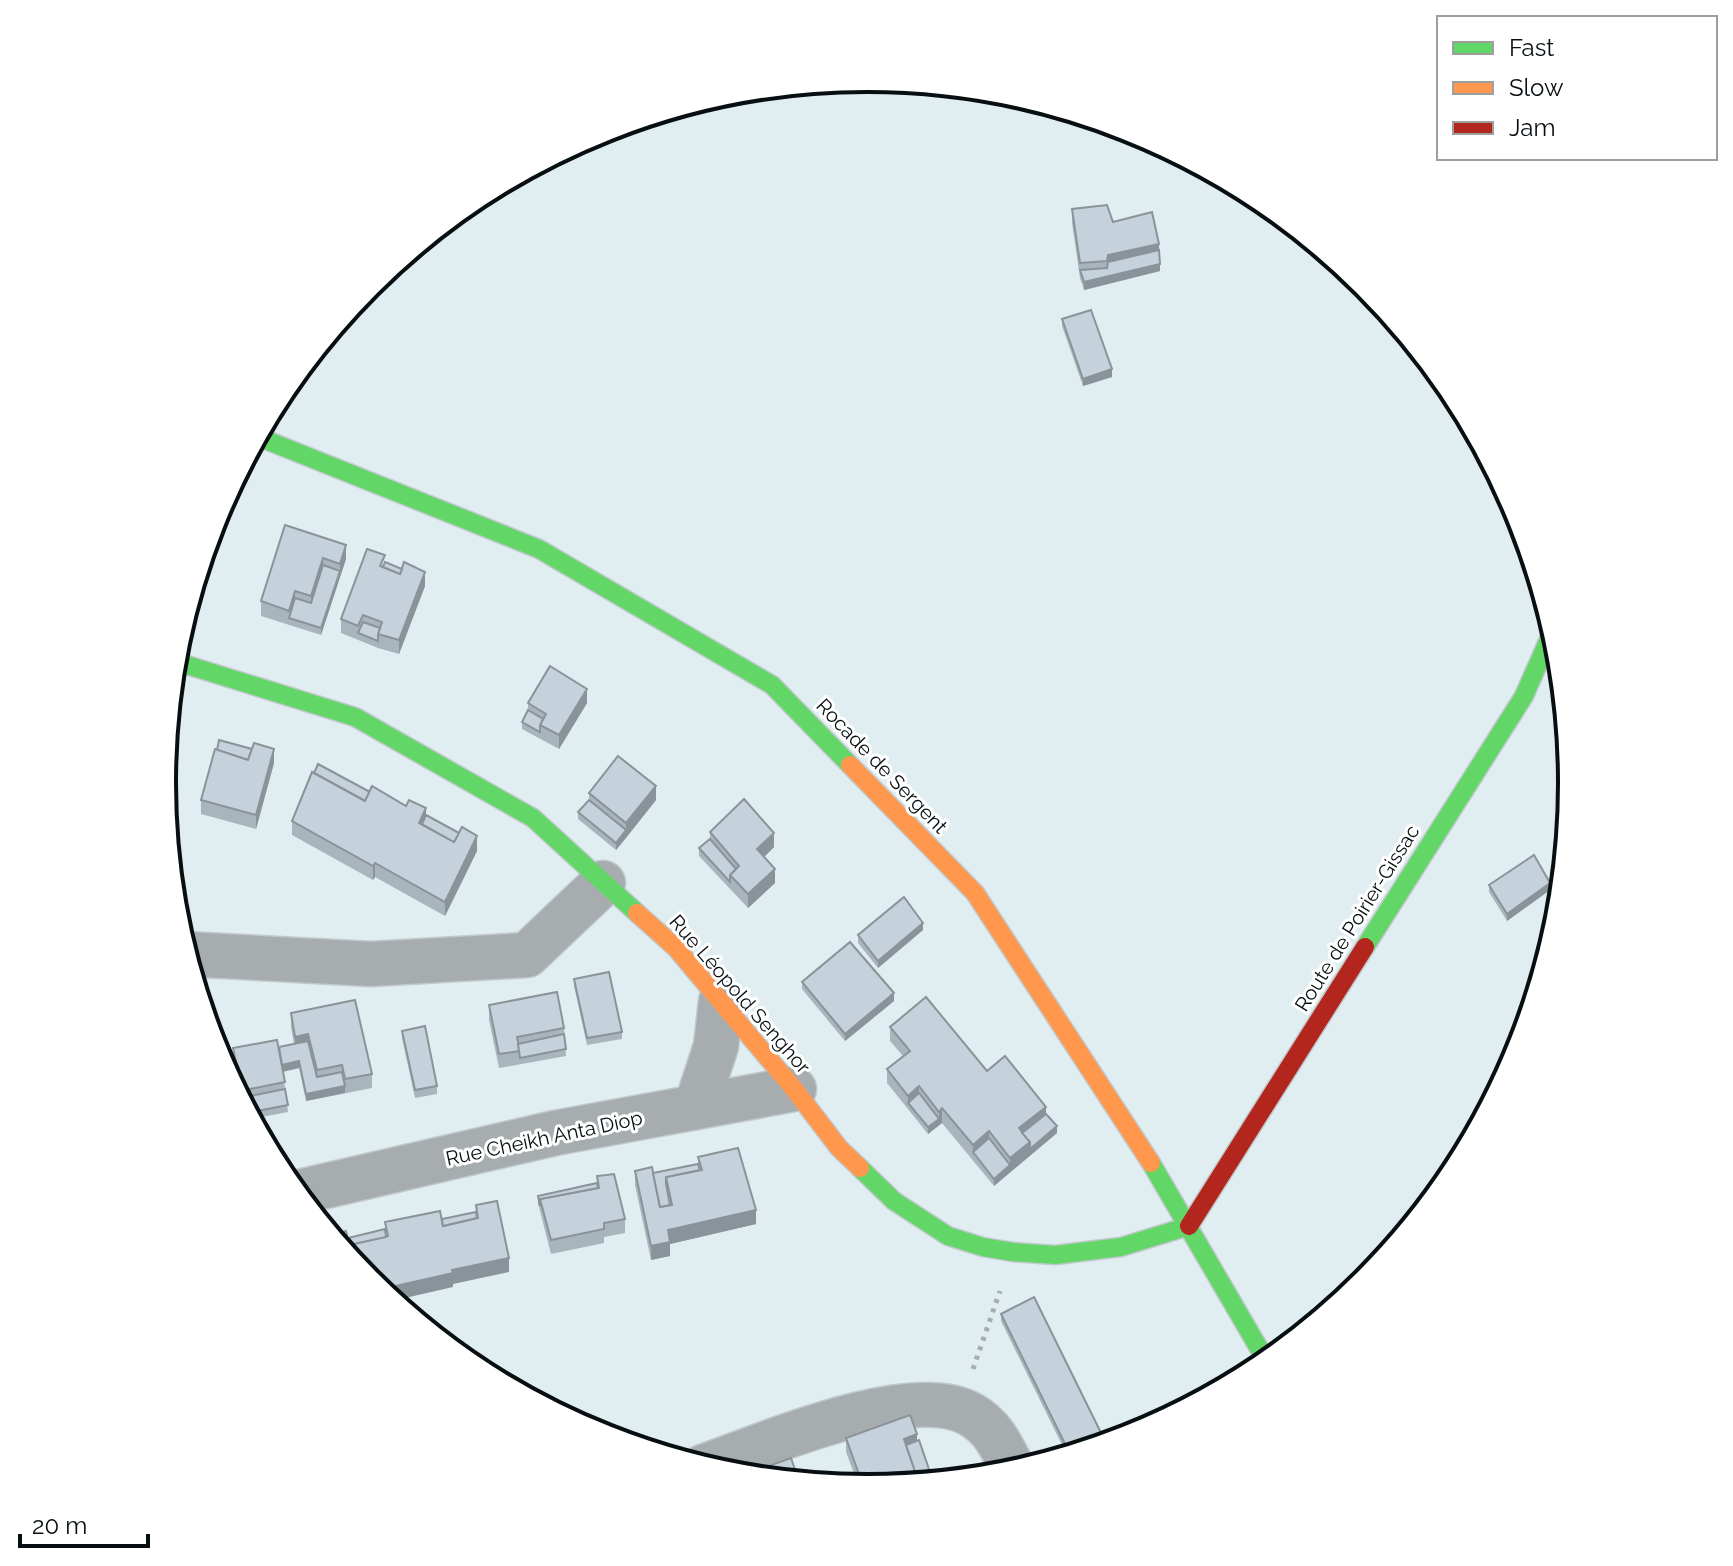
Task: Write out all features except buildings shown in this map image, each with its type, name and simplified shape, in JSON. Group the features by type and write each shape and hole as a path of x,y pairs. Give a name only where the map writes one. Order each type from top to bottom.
{"main road":[{"name":"Rocade de Sergent","path":"266,440 539,549 772,685 975,893 1163,1181 1260,1350"},
{"name":"Route de Poirier-Gissac","path":"1189,1226 1524,696 1544,650"},
{"name":"Rue Léopold Senghor","path":"186,665 355,717 533,818 676,948 839,1148 894,1201 948,1236 983,1247 1055,1255 1121,1247 1189,1226"}],"street":[{"path":"197,955 371,964 527,955 603,883"},
{"path":"696,1107 716,1046 721,1001"},
{"name":"Rue Cheikh Anta Diop","path":"308,1190 555,1133 794,1089"},
{"path":"725,1459 842,1418 896,1406 943,1404 970,1414 993,1432 1008,1459"}],"path":[{"path":"959,1410 1013,1252"}],"traffic: fast":[{"path":"266,440 539,549 772,685 850,765"},
{"path":"1365,947 1524,696 1544,650"},
{"path":"186,665 355,717 533,818 637,913"},
{"path":"1151,1163 1260,1350"},
{"path":"860,1168 894,1201 948,1236 983,1247 1055,1255 1121,1247 1189,1226"}],"traffic: slow":[{"path":"850,765 975,893 1151,1163"},
{"path":"637,913 676,948 839,1148 860,1168"}],"traffic: jam":[{"path":"1189,1226 1365,947"}]}
